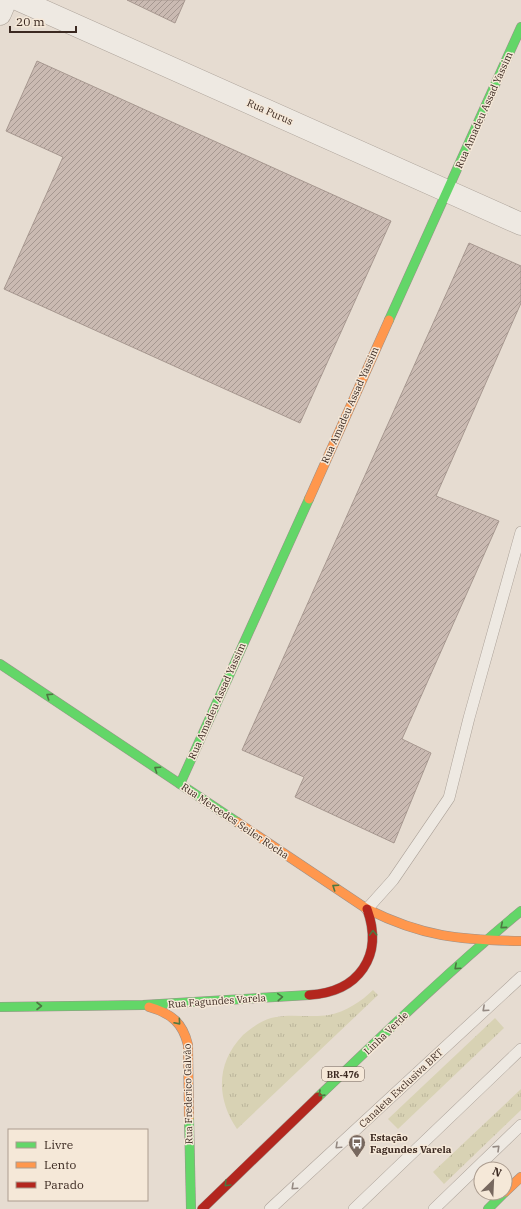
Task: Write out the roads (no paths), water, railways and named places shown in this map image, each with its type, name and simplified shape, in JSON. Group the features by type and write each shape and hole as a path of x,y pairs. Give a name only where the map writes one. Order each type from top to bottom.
{"main road":[{"name":"Rua Amadeu Assad Yassim","path":"180,784 521,27"},
{"name":"Rua Mercedes Seiler Rocha","path":"0,664 367,909 399,925 427,934 456,940 521,941"},
{"name":"Rua Fagundes Varela","path":"0,1007 144,1006 325,994 341,989 361,972 371,951 373,929 367,909"},
{"name":"Linha Verde","path":"202,1209 401,1018 486,940 521,911"},
{"name":"Rua Frederico Galvão","path":"144,1006 171,1015 186,1033 188,1045 191,1209"},
{"path":"513,1185 521,1177"},
{"path":"488,1209 496,1201"}],"street":[{"path":"0,14 6,0"},
{"name":"Rua Purus","path":"19,0 521,224"}],"lane":[{"path":"367,909 393,880 449,798 469,718 521,532"},
{"name":"Canaleta Exclusiva BRT","path":"270,1209 519,980"},
{"path":"354,1209 521,1049"},
{"path":"434,1209 521,1125"}],"place":[{"name":"Estação Fagundes Varela","path":"357,1158"}]}
